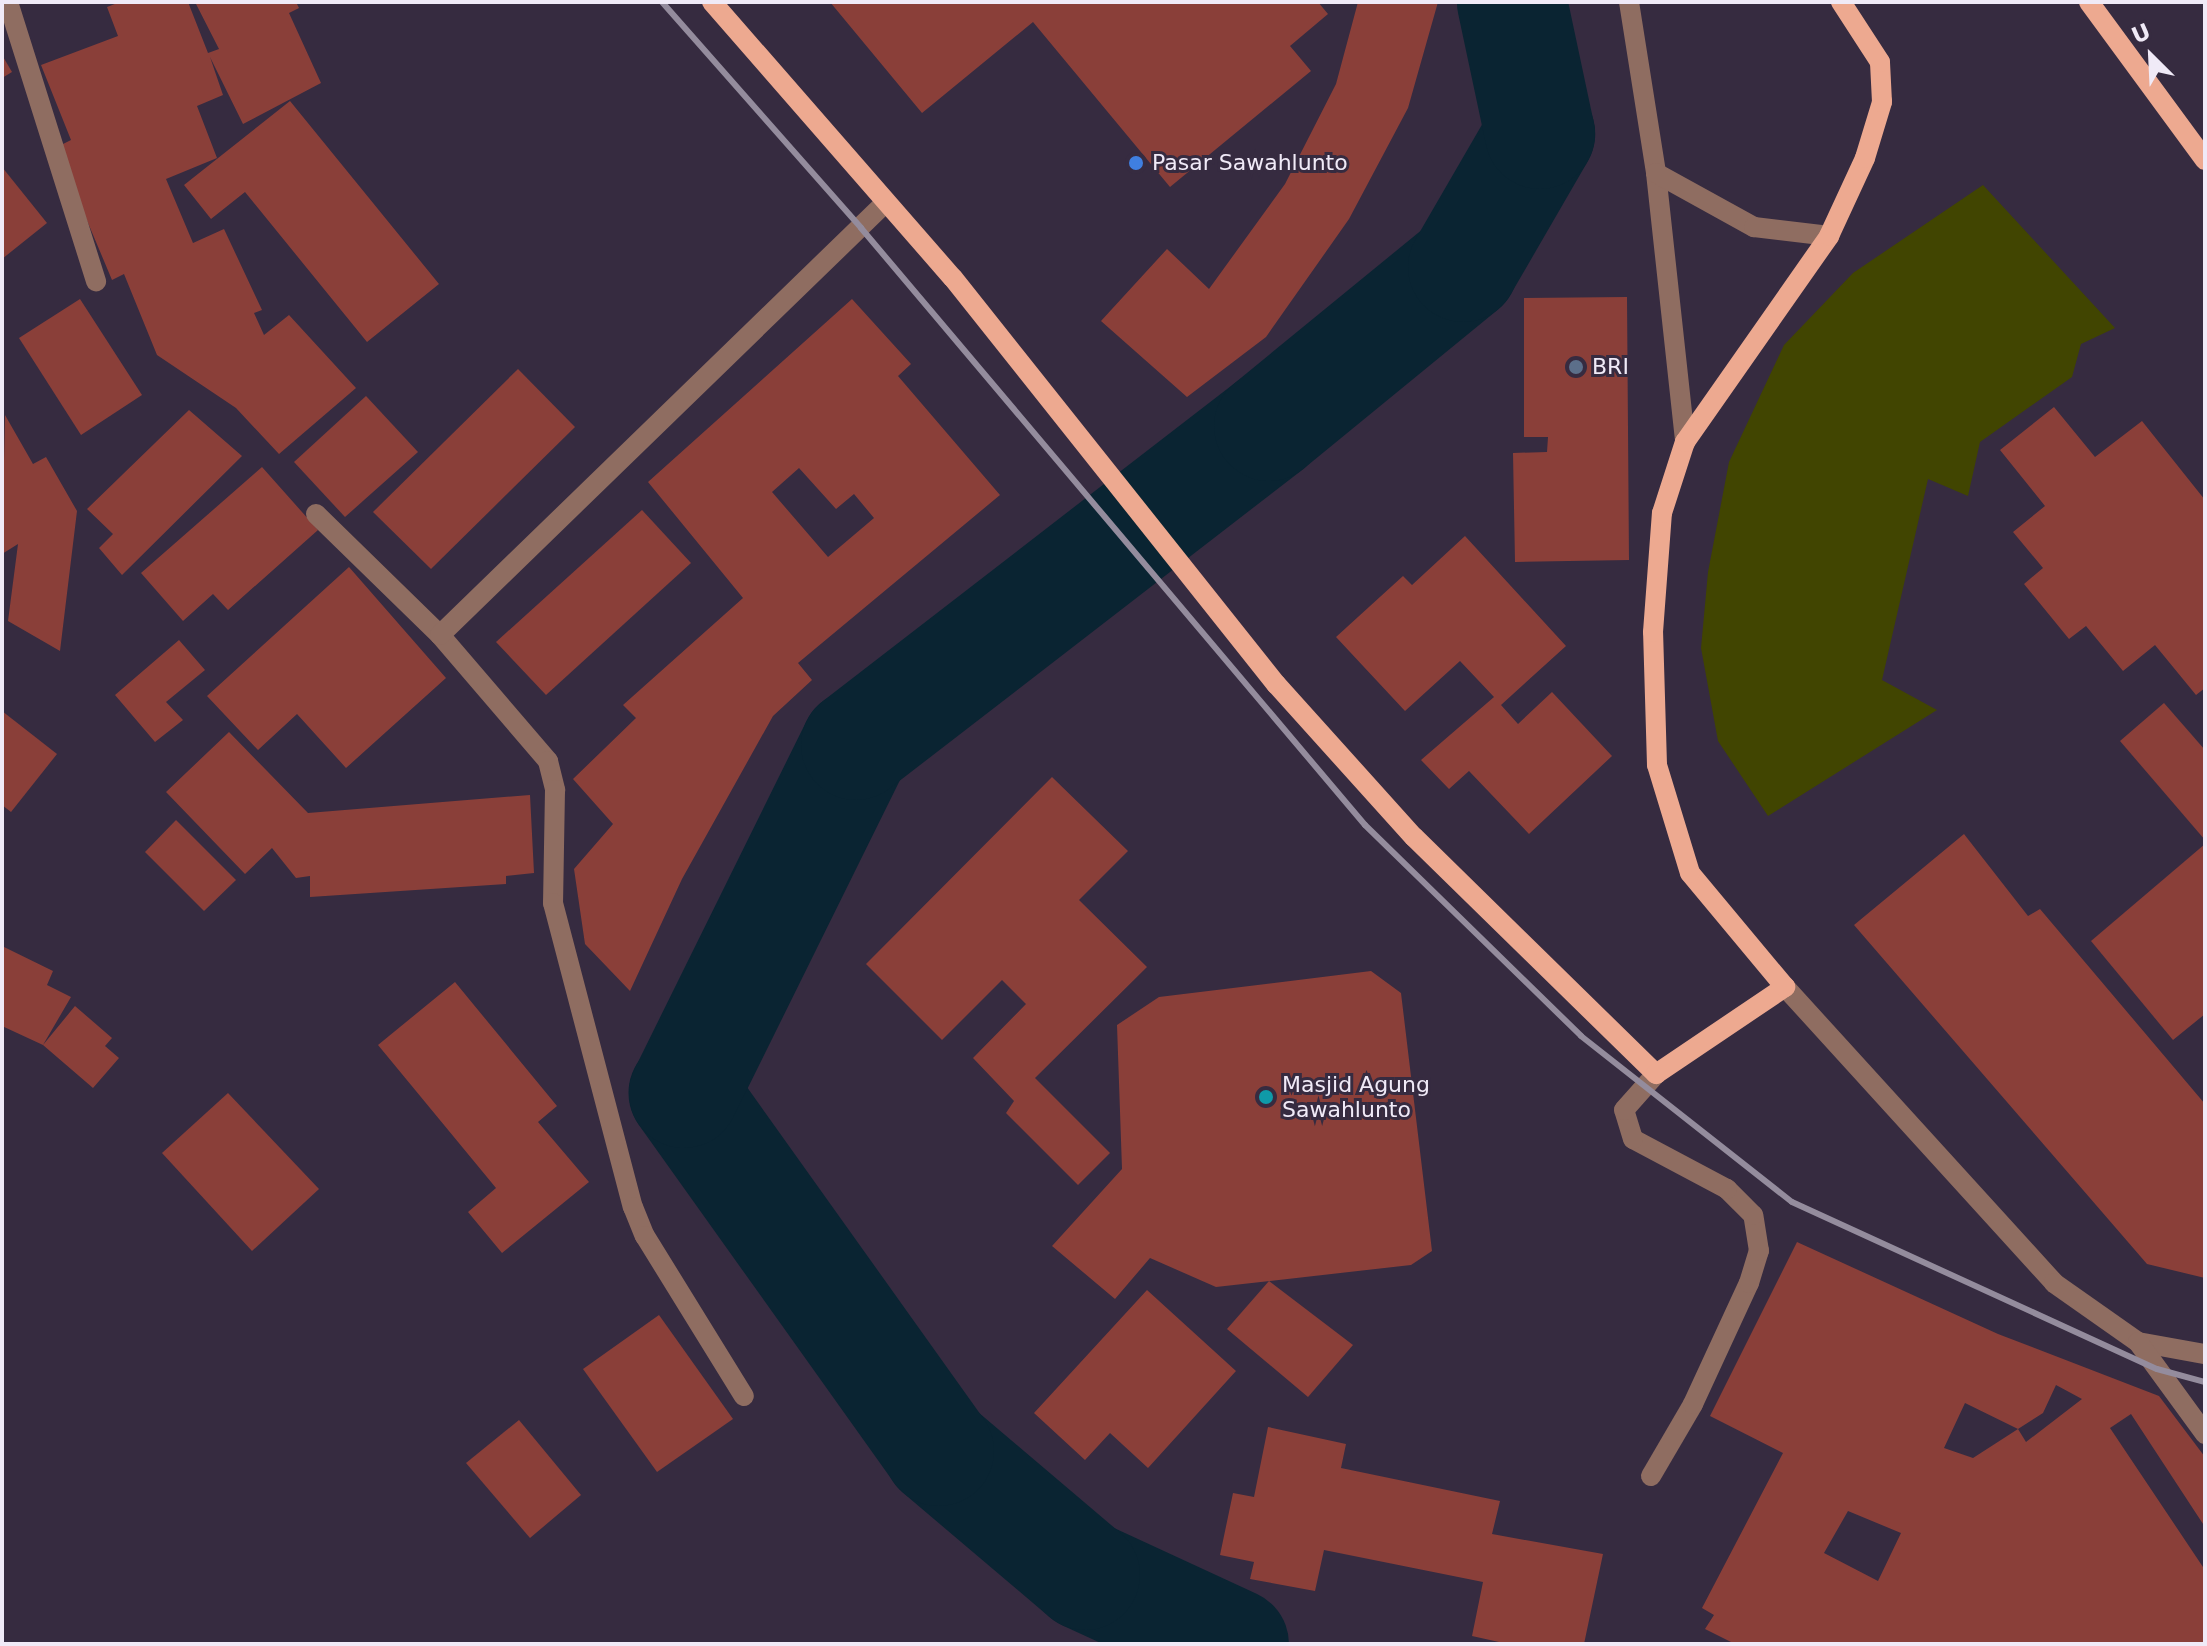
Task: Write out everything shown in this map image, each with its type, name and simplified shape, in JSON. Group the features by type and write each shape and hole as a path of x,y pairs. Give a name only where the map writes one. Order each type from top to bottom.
{"main road":[{"path":"712,2 953,278 1099,467 1276,684 1414,837 1656,1074 1785,987 1690,873 1657,765 1653,632 1662,513 1685,442 1829,236 1865,158 1882,102 1880,62 1841,2"},
{"path":"2089,2 2205,160"}],"street":[{"path":"8,2 96,281"},
{"path":"1629,2 1656,173 1685,442"},
{"path":"1656,173 1754,227 1829,236"},
{"path":"440,635 885,203"},
{"path":"316,514 440,635 548,761 555,790 553,903 633,1207 645,1236 744,1396"},
{"path":"1785,987 2054,1283 2138,1342 2205,1434"},
{"path":"1651,1476 1693,1404 1759,1251 1753,1215 1727,1189 1633,1139 1624,1110 1656,1074"},
{"path":"2138,1342 2205,1354"}],"shaded area":[{"path":"1983,185 2115,328 2081,344 2072,377 1980,442 1968,496 1928,479 1882,680 1937,710 1768,816 1718,741 1701,648 1708,572 1729,462 1784,345 1853,273"}],"building":[{"path":"120,2 188,2 208,53 219,49 195,2 296,2 299,8 289,13 321,83 243,124 210,57 223,95 197,106 217,158 166,179 193,243 224,229 262,310 254,313 264,335 289,315 356,388 279,454 236,408 157,355 124,274 112,280 83,211 61,145 71,140 41,65 118,36 107,7"},
{"path":"830,2 1318,2 1328,14 1290,46 1311,71 1170,187 1033,22 922,113"},
{"path":"1358,2 1438,2 1408,108 1349,219 1266,337 1187,397 1101,321 1167,249 1209,289 1285,184 1336,84"},
{"path":"2,55 12,72 2,78"},
{"path":"290,101 439,284 367,342 245,192 211,219 184,185"},
{"path":"2,167 47,223 2,259"},
{"path":"1627,297 1629,560 1515,562 1513,453 1547,452 1548,437 1524,437 1524,298"},
{"path":"80,299 142,395 81,435 19,338"},
{"path":"852,299 911,364 898,376 1000,495 798,663 812,680 773,716 682,879 630,991 585,944 574,869 613,824 573,779 636,718 623,705 743,598 648,482","holes":["799,468 836,509 854,494 874,518 828,557 772,492"]},
{"path":"518,369 575,427 431,569 373,512"},
{"path":"366,396 418,452 345,517 294,462"},
{"path":"2054,407 2095,457 2142,421 2205,500 2205,688 2196,695 2155,645 2123,671 2086,626 2069,639 2024,584 2043,568 2013,532 2045,506 2000,450"},
{"path":"189,410 242,456 122,575 99,548 113,534 87,509"},
{"path":"5,415 33,464 46,457 77,511 60,651 8,621 18,544 2,554"},
{"path":"262,467 318,530 228,610 213,594 183,621 141,573"},
{"path":"642,510 691,563 546,695 496,642"},
{"path":"1465,536 1566,646 1501,705 1518,724 1552,692 1612,756 1529,834 1469,771 1449,789 1421,760 1494,697 1460,661 1405,711 1336,637 1403,576 1412,585"},
{"path":"349,567 446,678 346,768 297,714 258,750 207,696"},
{"path":"179,640 205,670 166,702 183,720 155,742 115,695"},
{"path":"2164,703 2205,750 2205,840 2120,741"},
{"path":"2,711 57,754 11,812 2,805"},
{"path":"229,732 308,813 530,795 534,873 506,876 506,884 310,897 310,876 296,878 272,848 245,874 166,792"},
{"path":"1052,777 1128,851 1079,900 1147,967 1035,1078 1110,1153 1078,1185 1006,1113 1014,1101 973,1058 1026,1004 1002,980 942,1040 866,964"},
{"path":"176,820 236,880 204,911 145,852"},
{"path":"1964,834 2028,916 2040,909 2205,1104 2205,1278 2147,1264 1854,925"},
{"path":"2205,844 2205,1014 2173,1040 2091,941"},
{"path":"2,946 53,971 47,985 71,997 43,1045 2,1026"},
{"name":"Masjid Agung Sawahlunto","path":"1371,971 1401,993 1432,1251 1411,1265 1216,1287 1150,1258 1115,1299 1052,1246 1122,1169 1117,1025 1159,997"},
{"path":"455,982 557,1106 538,1122 589,1182 502,1253 468,1212 496,1188 378,1045"},
{"path":"75,1006 112,1038 105,1046 119,1058 93,1088 43,1045"},
{"path":"228,1093 319,1189 252,1251 162,1153"},
{"path":"1797,1242 1998,1334 2159,1396 2205,1457 2205,1527 2131,1414 2110,1428 2205,1570 2205,1644 1735,1644 1705,1629 1714,1615 1702,1608 1783,1453 1710,1416","holes":["2056,1385 2082,1399 2026,1442 2018,1429 2043,1413","1965,1403 2018,1429 1973,1458 1944,1448","1848,1511 1901,1533 1878,1581 1824,1553"]},
{"path":"1269,1281 1353,1345 1308,1397 1227,1329"},
{"path":"1147,1290 1236,1371 1148,1468 1110,1433 1085,1460 1034,1413"},
{"path":"659,1315 733,1419 657,1472 583,1369"},
{"path":"519,1420 581,1495 530,1538 466,1463"},
{"path":"1268,1427 1346,1444 1341,1468 1500,1501 1492,1534 1603,1554 1584,1644 1508,1644 1472,1636 1483,1582 1324,1550 1315,1591 1250,1579 1254,1562 1220,1555 1233,1493 1254,1497"}],"waterway":[{"path":"1234,1644 1085,1575 939,1451 684,1093 856,745 1269,426 1463,267 1540,134 1512,2"}],"railway":[{"path":"662,2 861,228 1365,825 1581,1036 1792,1202 2157,1369 2205,1382"}],"place":[{"name":"Pasar Sawahlunto","path":"1136,163"},
{"name":"BRI","path":"1576,367"},
{"name":"Masjid Agung Sawahlunto","path":"1266,1097"}]}
